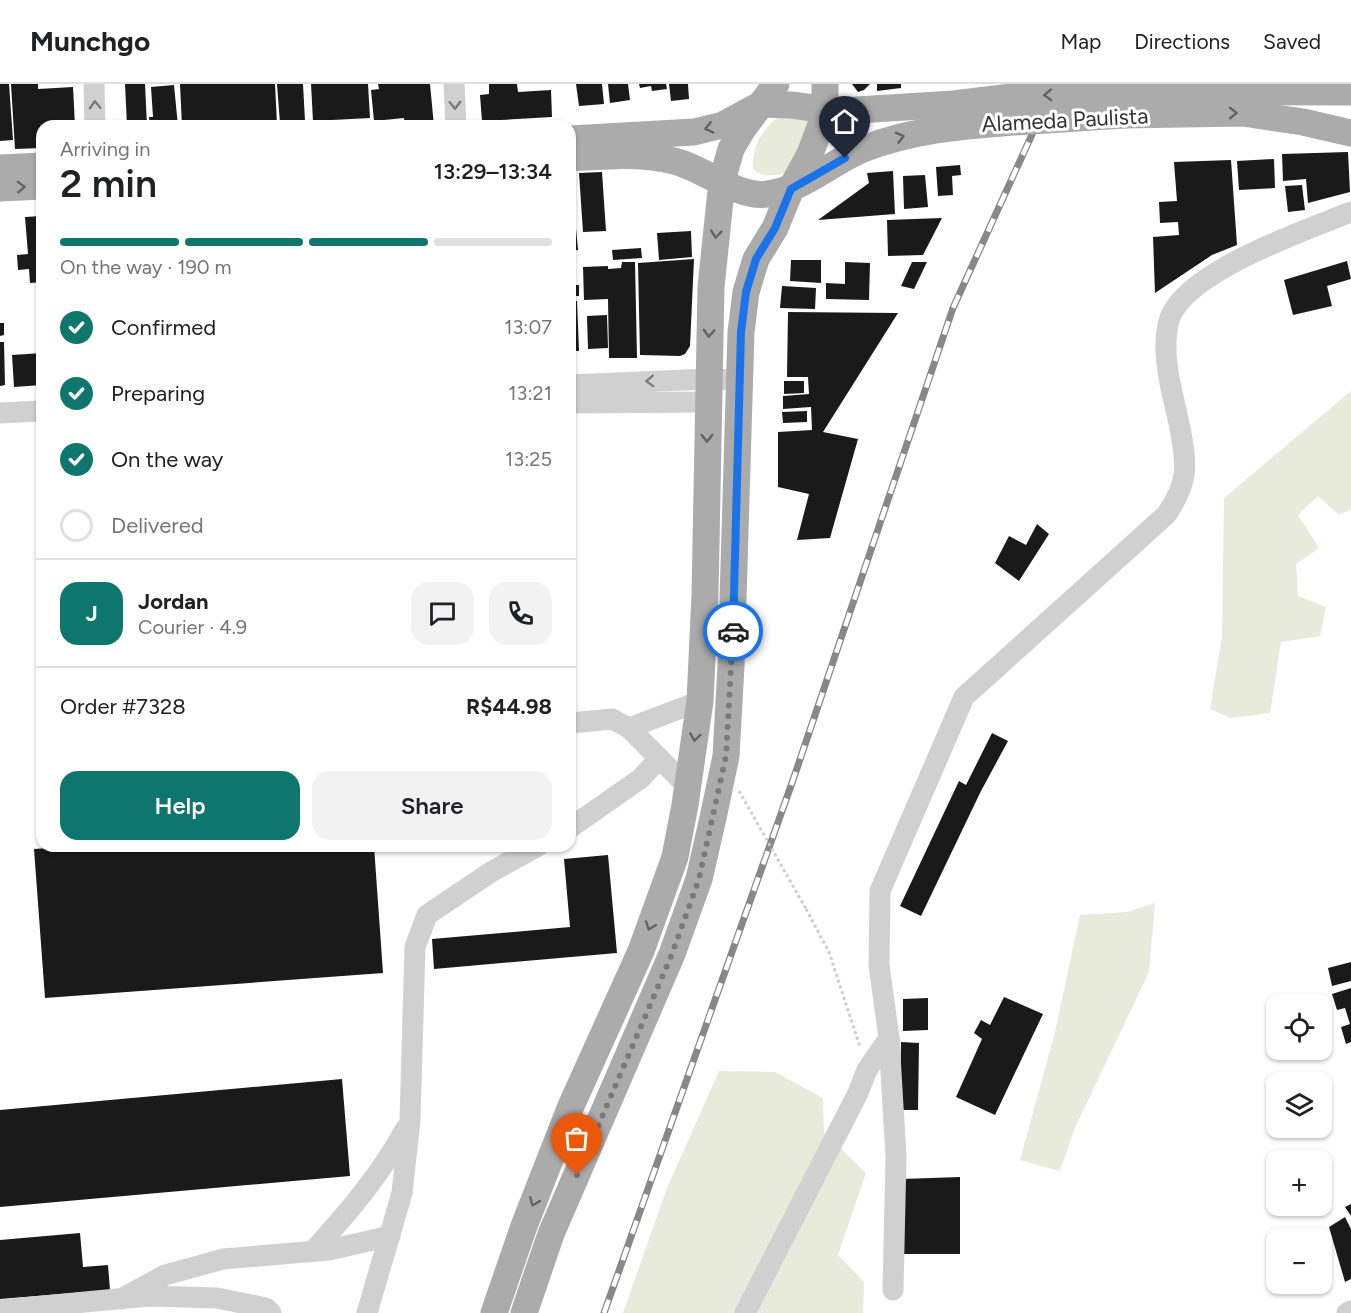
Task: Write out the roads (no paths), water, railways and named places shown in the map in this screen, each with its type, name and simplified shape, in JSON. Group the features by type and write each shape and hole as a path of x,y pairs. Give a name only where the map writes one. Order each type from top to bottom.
{"main road":[{"path":"524,1313 551,1234 672,954 699,879 726,756 732,654 741,332 746,292 756,259 775,228 791,189 810,154 825,112 825,84"},
{"name":"Alameda Paulista","path":"576,158 626,154 673,160 697,168 747,193 765,195 791,189 864,149 902,136 945,128 1000,123 1177,96 1347,90"},
{"name":"Alameda Paulista","path":"769,94 825,112 953,104 983,92 1011,97 1126,103"},
{"path":"576,139 694,132 723,125 769,94"},
{"path":"494,1313 524,1226 572,1106 641,951 675,856 688,787 700,700 705,595 711,287 722,181 731,149 769,94"},
{"name":"Alameda Paulista","path":"1177,96 1244,113 1303,122 1351,133"},
{"path":"0,168 36,166"},
{"path":"0,188 36,186"}],"street":[{"path":"94,84 95,120"},
{"path":"454,84 456,120"},
{"path":"893,1290 896,1157 889,1038 879,965 880,891 964,697 1166,515 1179,497 1185,476 1185,454 1165,353 1168,322 1180,301 1198,286 1248,254 1351,212"},
{"path":"576,402 708,391 739,380"},
{"path":"576,385 708,391"},
{"path":"0,413 36,411"},
{"path":"629,728 700,700"},
{"path":"576,722 612,719 629,728 688,787"},
{"path":"576,824 640,779 659,759"},
{"path":"367,1313 402,1193 410,1120 415,947 428,915 491,872 527,852"},
{"path":"745,1313 858,1093 867,1070 889,1038"},
{"path":"313,1251 357,1203 396,1146 410,1120"},
{"path":"121,1299 165,1275 223,1259 329,1250 390,1236"},
{"path":"0,1310 149,1296 217,1298 266,1308 271,1313"},
{"path":"1347,1313 1351,1311"}],"railway":[{"path":"604,1313 793,780 953,308 1055,84"}]}
